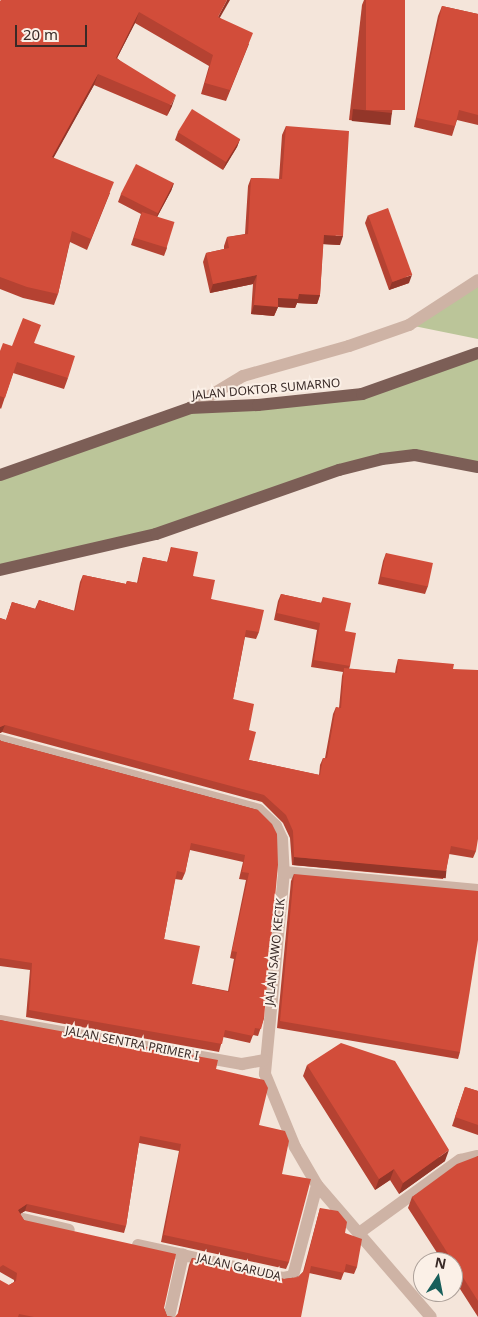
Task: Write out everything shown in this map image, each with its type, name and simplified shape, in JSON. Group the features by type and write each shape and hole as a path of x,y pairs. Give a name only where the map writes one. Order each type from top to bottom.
{"main road":[{"name":"JALAN DOKTOR SUMARNO","path":"0,475 190,408 258,406 362,394 478,353"},
{"path":"0,570 156,534 339,470 400,455 443,458 478,467"}],"street":[{"path":"190,408 243,376 349,346 409,326 478,280"},
{"name":"JALAN SAWO KECIK","path":"0,740 259,810 281,835 284,872 264,1060 272,1096 294,1148 316,1185 431,1317"},
{"path":"284,872 478,890"},
{"name":"JALAN SENTRA PRIMER I","path":"0,1021 242,1064 264,1060"},
{"path":"359,1233 460,1160 478,1156"},
{"name":"JALAN GARUDA","path":"168,1317 183,1254 291,1278 297,1270 316,1185"},
{"path":"23,1220 80,1232"},
{"path":"128,1243 183,1254"}],"green space":[{"path":"478,280 478,339 409,325"},
{"path":"478,353 478,467 400,455 156,534 0,571 0,474 182,410 362,394"}],"building":[{"path":"1,0 227,0 218,17 253,33 230,90 205,83 213,55 139,12 116,58 176,95 171,105 98,74 52,157 114,182 91,239 72,231 58,294 27,287 0,277"},
{"path":"366,0 405,0 405,110 366,110"},
{"path":"442,6 478,14 478,115 459,110 455,126 417,118"},
{"path":"192,109 240,139 226,162 178,132"},
{"path":"286,126 349,131 343,236 324,235 320,295 299,294 298,299 278,298 278,307 254,305 257,275 213,284 206,253 229,248 227,237 248,234 251,178 282,179"},
{"path":"136,164 173,183 158,213 121,194"},
{"path":"388,208 412,275 393,282 368,215"},
{"path":"142,212 175,222 167,248 134,238"},
{"path":"23,318 41,325 34,343 75,356 68,378 17,362 5,398 0,396 0,351 3,343 12,346"},
{"path":"171,547 198,552 193,576 215,580 211,599 264,610 259,632 246,630 233,699 254,704 249,730 256,732 249,760 320,775 323,758 327,758 336,707 341,708 344,668 397,673 398,659 454,664 453,669 478,670 478,839 476,851 451,846 446,871 294,857 293,831 286,815 264,795 5,725 0,727 0,618 6,620 12,602 36,609 39,600 75,611 83,575 126,584 127,581 138,583 143,557 168,562"},
{"path":"386,553 433,563 428,586 381,576"},
{"path":"281,594 322,603 323,597 351,603 345,631 356,633 350,666 314,660 320,623 277,613"},
{"path":"0,740 258,810 272,824 277,834 278,865 264,1018 261,1029 255,1028 253,1036 225,1030 222,1044 29,1010 32,963 0,958","holes":["191,843 245,855 242,872 249,873 232,951 237,952 229,992 192,984 200,946 164,939 177,871 185,873"]},
{"path":"294,874 478,891 478,940 460,1052 280,1021"},
{"path":"0,1020 218,1060 216,1069 264,1080 268,1088 259,1125 285,1131 289,1141 282,1174 311,1179 289,1262 164,1235 181,1144 140,1136 126,1226 27,1204 18,1210 24,1220 176,1254 164,1308 167,1316 173,1317 34,1317 19,1314 18,1317 0,1317 0,1280 9,1285 16,1281 17,1273 3,1265 0,1267"},
{"path":"341,1043 395,1061 449,1150 403,1183 394,1169 379,1179 307,1065"},
{"path":"465,1087 478,1091 478,1125 455,1117"},
{"path":"478,1156 478,1301 463,1277 463,1252 447,1252 412,1197 457,1164"},
{"path":"320,1208 338,1211 347,1222 345,1233 362,1239 357,1267 346,1264 344,1273 311,1266 301,1317 175,1317 179,1312 192,1258 284,1279 298,1277 304,1271"}]}
